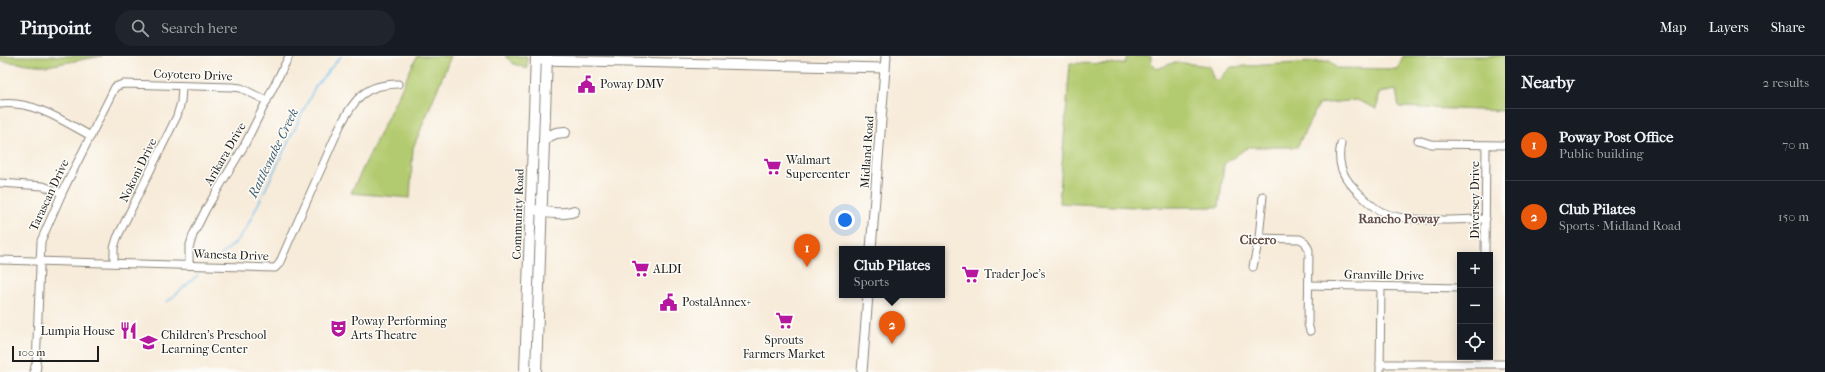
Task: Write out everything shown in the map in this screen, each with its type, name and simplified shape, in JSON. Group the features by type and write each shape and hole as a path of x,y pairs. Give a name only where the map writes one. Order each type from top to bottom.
{"main road":[{"name":"Community Road","path":"525,372 536,58"},
{"name":"Community Road","path":"536,372 547,58"},
{"path":"545,138 556,133 565,132"},
{"path":"533,137 537,163 536,207 538,210 542,211 574,211 567,207 550,204 543,198"},
{"path":"529,230 533,230 536,233 536,258 540,274"},
{"path":"529,266 532,277 533,305 535,308 539,308"}],"street":[{"name":"Arikara Drive","path":"189,265 189,248 193,235 206,209 244,146 289,56"},
{"name":"Midland Road","path":"872,246 886,56"},
{"path":"536,58 885,68"},
{"name":"Coyotero Drive","path":"117,86 125,84 235,87 267,101"},
{"name":"Wanesta Drive","path":"0,260 271,268 278,266 348,111 358,98 370,88 385,84 398,84"},
{"name":"Tarascan Drive","path":"35,369 39,262 42,237 62,194 117,86"},
{"name":"Nokoni Drive","path":"114,263 114,248 117,238 177,116 181,102 182,86"},
{"path":"0,104 14,102 34,107 91,136"},
{"path":"1418,140 1432,144 1505,145"},
{"path":"1341,144 1339,152 1341,170 1347,181 1381,212 1408,219 1486,219"},
{"name":"Diversey Drive","path":"1485,252 1486,145"},
{"path":"0,183 38,185 62,194"},
{"path":"1253,267 1259,238 1263,196"},
{"path":"1259,238 1300,239 1305,242 1309,250 1308,324 1310,331"},
{"name":"Granville Drive","path":"1309,285 1457,288"},
{"path":"1381,287 1380,368 1505,364"},
{"path":"862,372 868,298"}],"green space":[{"path":"0,56 102,56 47,66 0,61"},
{"path":"417,56 451,56 413,148 410,198 351,193"},
{"path":"505,56 527,56 527,69 512,63"},
{"path":"1128,56 1151,56 1151,63 1157,69 1175,62 1209,66 1214,80 1219,80 1231,67 1330,61 1336,68 1398,69 1403,56 1505,56 1505,111 1399,107 1396,90 1379,93 1377,109 1357,100 1319,104 1297,147 1248,147 1224,164 1219,207 1134,207 1059,203 1070,63 1124,64"}],"waterway":[{"name":"Rattlesnake Creek","path":"220,256 235,243 246,229 315,87 341,56"},
{"name":"Rattlesnake Creek","path":"167,302 198,275"}],"place":[{"name":"Poway DMV","path":"587,84"},
{"name":"Walmart Supercenter","path":"773,167"},
{"name":"Poway Post Office","path":"807,267"},
{"name":"ALDI","path":"640,269"},
{"name":"Trader Joe's","path":"971,274"},
{"name":"PostalAnnex+","path":"669,302"},
{"name":"Sprouts Farmers Market","path":"784,321"},
{"name":"Poway Performing Arts Theatre","path":"338,328"},
{"name":"Lumpia House","path":"128,331"},
{"name":"Children's Preschool Learning Center","path":"148,342"},
{"name":"Club Pilates","path":"892,344"}],"district":[{"name":"Rancho Poway","path":"1399,218"},
{"name":"Cicero","path":"1258,239"}]}
